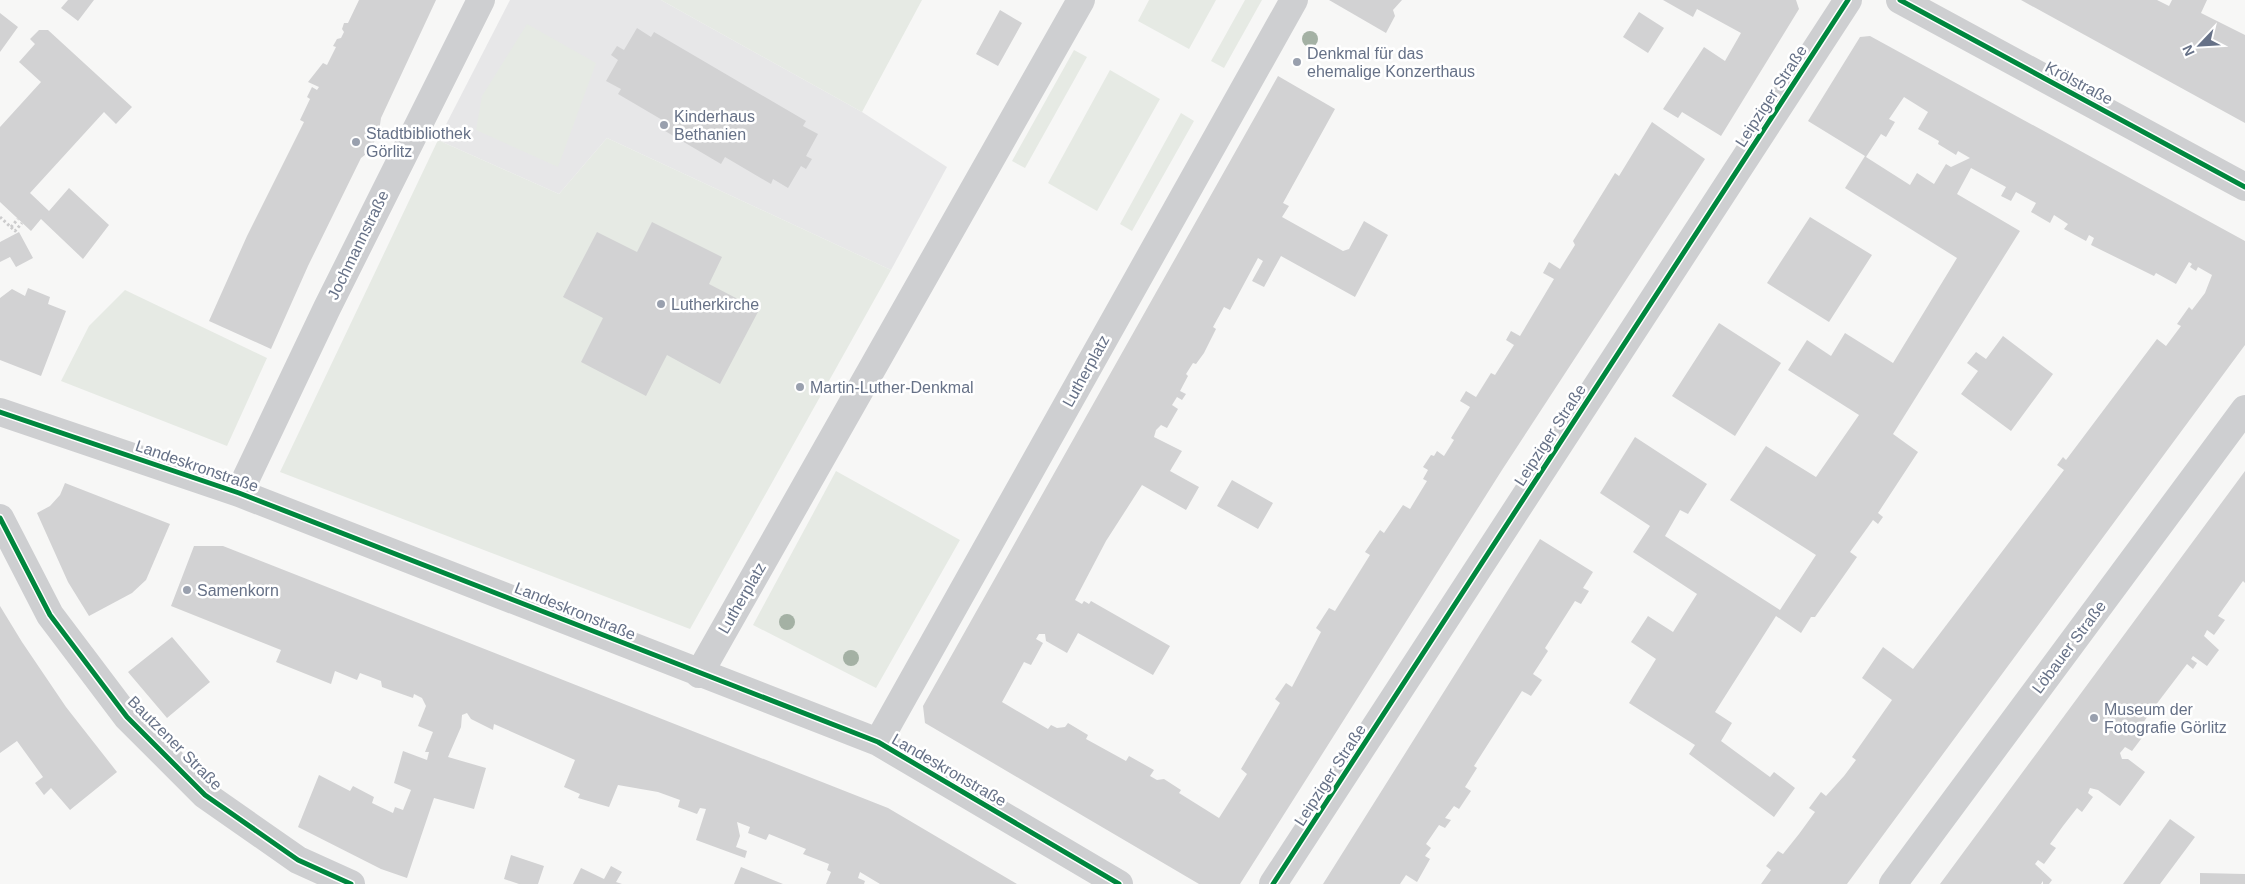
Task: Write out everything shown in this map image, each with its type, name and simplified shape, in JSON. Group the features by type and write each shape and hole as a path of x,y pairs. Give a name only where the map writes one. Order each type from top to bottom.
{"street":[{"name":"Jochmannstraße","path":"240,492 327,308 480,0"},
{"name":"Lutherplatz","path":"699,674 1081,0"},
{"name":"Lutherplatz","path":"878,742 1294,0"},
{"name":"Leipziger Straße","path":"1274,884 1848,0"},
{"name":"Krölstraße","path":"1900,0 2245,188"},
{"name":"Löbauer Straße","path":"1893,884 2245,409"},
{"name":"Landeskronstraße","path":"0,412 240,492 699,674 878,742 1118,884"},
{"name":"Bautzener Straße","path":"0,518 50,615 127,717 205,795 298,860 351,884"}],"path":[{"path":"0,217 15,231 22,223"},
{"path":"11,227 18,219"}],"shaded area":[{"name":"Kinderhaus Bethanien","path":"510,0 661,0 862,112 947,167 891,270 607,138 559,194 438,140"},
{"path":"661,0 922,0 862,112"},
{"path":"1149,0 1216,0 1189,49 1138,21"},
{"path":"1245,0 1262,0 1224,68 1211,61"},
{"path":"527,24 596,63 558,167 476,130 482,96"},
{"path":"1074,50 1087,57 1025,168 1012,161"},
{"path":"1110,70 1160,99 1097,211 1048,183"},
{"path":"1181,113 1194,121 1132,231 1120,224"},
{"path":"607,138 891,270 690,629 280,472 438,140 559,194"},
{"path":"125,290 267,358 227,446 61,381 89,326"},
{"path":"836,471 960,540 876,688 753,625"}],"building":[{"path":"68,0 94,0 78,21 61,8"},
{"path":"359,0 436,0 381,118 379,131 370,151 361,158 308,266 271,349 209,321 247,236 304,122 300,120 310,99 307,97 312,87 317,90 319,87 308,82 323,63 327,65 336,47 333,46 344,32 342,29 344,23 348,23"},
{"path":"1329,0 1402,0 1393,10 1395,16 1386,33"},
{"path":"1663,0 1796,0 1799,9 1721,136 1682,112 1678,118 1663,109 1704,47 1725,61 1741,33 1697,9 1693,17"},
{"path":"2021,0 2157,0 2169,6 2172,0 2207,0 2201,13 2245,35 2245,123"},
{"path":"1000,10 1022,23 998,66 976,54"},
{"path":"1639,12 1664,28 1648,53 1623,37"},
{"path":"0,13 18,27 0,52"},
{"path":"637,28 651,37 654,32 806,121 803,126 818,134 806,156 812,159 806,169 801,166 788,188 773,179 771,184 725,157 721,164 660,128 664,121 618,94 621,89 606,81 618,60 611,55 617,46 624,50"},
{"path":"39,30 48,30 132,107 116,124 104,112 30,193 49,211 69,188 109,225 83,259 41,219 31,231 0,202 0,127 41,82 19,62 35,44 30,39"},
{"path":"1870,36 2245,241 2245,345 1847,884 1761,884 1771,870 1766,866 1778,851 1783,854 1799,834 1815,812 1809,808 1821,792 1826,796 1844,776 1856,760 1852,757 1892,700 1862,678 1883,647 1913,669 2064,470 2057,465 2063,457 2066,460 2157,339 2166,346 2181,326 2177,324 2189,307 2192,310 2205,293 2212,275 2198,267 2196,271 2190,267 2192,264 2189,262 2176,284 2156,273 2154,276 2091,245 2094,238 2089,235 2086,241 2064,229 2068,224 2054,215 2050,223 2031,212 2036,203 2016,192 2011,201 2001,196 2006,187 1971,168 1957,194 2020,231 1893,434 1918,452 1878,513 1883,517 1878,524 1873,520 1850,552 1857,557 1815,617 1811,617 1801,633 1776,616 1715,712 1732,723 1721,741 1770,777 1774,772 1795,788 1774,817 1689,754 1695,745 1629,703 1656,659 1631,642 1648,616 1673,632 1697,594 1633,552 1650,526 1600,493 1635,437 1707,484 1688,514 1680,510 1665,536 1780,610 1816,555 1730,500 1766,446 1816,477 1859,415 1788,370 1807,340 1831,356 1845,333 1893,363 1957,258 1845,188 1865,156 1808,121 1860,37","holes":["1904,97 1928,112 1918,129 1939,141 1938,144 1956,155 1958,151 1970,158 1951,167 1946,164 1934,184 1917,173 1910,185 1866,157 1881,134 1886,137 1895,122 1889,119"]},
{"path":"1278,76 1335,109 1283,203 1289,206 1282,217 1343,251 1349,249 1364,221 1388,235 1355,297 1281,256 1264,287 1252,281 1263,261 1258,258 1230,310 1224,307 1213,327 1216,329 1204,353 1196,364 1193,363 1186,374 1188,376 1180,391 1186,394 1182,400 1177,397 1172,405 1178,409 1167,428 1161,425 1156,430 1154,437 1182,451 1170,471 1199,487 1186,510 1142,485 1106,541 1075,600 1082,604 1084,601 1089,604 1091,601 1170,646 1153,675 1078,633 1067,653 1046,641 1045,634 1039,634 1036,639 1043,643 1031,665 1024,662 1002,702 1048,729 1051,725 1057,728 1065,727 1068,723 1088,735 1086,739 1126,761 1129,756 1154,770 1150,776 1157,780 1164,779 1181,790 1179,793 1219,818 1247,774 1241,769 1280,703 1275,699 1286,683 1292,687 1321,632 1316,628 1329,608 1335,611 1370,555 1365,552 1380,530 1384,533 1403,505 1410,509 1427,481 1423,479 1428,470 1423,467 1431,455 1434,456 1437,451 1444,456 1454,440 1451,438 1470,407 1460,401 1466,391 1476,397 1491,373 1495,375 1514,345 1506,340 1511,331 1520,336 1554,279 1543,273 1549,262 1560,269 1575,245 1573,241 1615,173 1619,176 1652,122 1705,159 1502,470 1240,884 1199,884 925,723 923,706"},
{"path":"1810,217 1872,255 1829,322 1767,283"},
{"name":"Lutherkirche","path":"652,222 722,257 709,284 759,310 720,384 667,355 646,396 581,362 603,318 563,297 597,232 637,252"},
{"path":"19,232 33,258 16,267 10,257 0,262 0,242"},
{"path":"28,288 50,297 48,304 66,311 41,376 0,360 0,298 12,289 25,296"},
{"path":"1719,323 1781,363 1735,436 1672,396"},
{"path":"2003,336 2053,374 2011,431 1961,394 1978,371 1967,363 1976,352 1986,359"},
{"path":"2245,471 2245,583 2243,581 2218,616 2225,620 2214,635 2207,630 2204,636 2219,650 2207,666 2193,656 2191,659 2197,663 2193,669 2187,664 2152,710 2138,730 2144,735 2132,751 2125,747 2120,753 2122,759 2128,759 2145,772 2120,806 2098,790 2090,788 2088,793 2093,797 2082,812 2077,808 2063,826 2050,844 2056,848 2044,864 2038,860 2035,864 2052,880 2049,884 2043,884 2043,881 2041,884 1940,884"},
{"path":"1232,480 1273,503 1258,529 1217,506"},
{"path":"65,483 170,524 146,580 132,593 89,616 68,582 37,513 50,506 60,495"},
{"path":"1540,539 1593,572 1583,588 1589,591 1581,604 1575,601 1545,648 1548,651 1533,674 1542,680 1531,696 1522,691 1474,766 1477,768 1465,787 1471,791 1459,809 1454,806 1445,818 1451,820 1445,828 1439,825 1426,844 1431,848 1425,856 1430,859 1417,882 1406,875 1400,884 1323,884"},
{"path":"194,546 223,546 888,808 1017,884 880,884 860,872 858,878 865,881 864,884 826,884 831,872 827,870 829,864 803,854 806,849 769,834 766,840 748,833 750,827 737,822 740,836 736,847 747,851 745,858 696,840 706,809 700,808 697,814 678,807 680,800 658,792 618,785 609,807 578,798 580,794 564,787 575,760 494,724 493,730 471,719 467,713 462,715 461,727 448,757 486,768 474,809 434,798 407,878 381,869 298,827 319,775 350,791 353,786 374,797 372,803 393,813 395,807 403,810 411,790 394,783 403,751 427,760 429,752 425,752 433,732 418,726 426,706 422,698 414,694 413,698 382,687 381,681 360,673 357,680 335,671 331,684 276,662 281,650 171,606"},
{"path":"0,606 66,707 117,772 70,810 51,788 44,795 35,783 43,777 17,741 0,753"},
{"path":"172,637 210,682 167,718 128,672"},
{"path":"2170,819 2195,837 2160,884 2123,884"},
{"path":"511,855 544,866 538,884 519,884 504,879"},
{"path":"611,866 622,872 616,882 622,884 573,884 581,868 604,879"},
{"path":"741,867 783,884 734,884"},
{"path":"2200,873 2245,874 2245,884 2200,884"}],"cycle path":[{"path":"1273,884 1848,0"},
{"path":"1900,0 2245,187"},
{"path":"0,412 239,493 878,742 1119,884"},
{"path":"0,518 50,615 127,717 205,795 298,860 351,884"}],"place":[{"name":"Denkmal für das ehemalige Konzerthaus","path":"1297,62"},
{"name":"Kinderhaus Bethanien","path":"664,125"},
{"name":"Stadtbibliothek Görlitz","path":"356,142"},
{"name":"Lutherkirche","path":"661,304"},
{"name":"Martin-Luther-Denkmal","path":"800,387"},
{"name":"Samenkorn","path":"187,590"},
{"name":"Museum der Fotografie Görlitz","path":"2094,718"}]}
